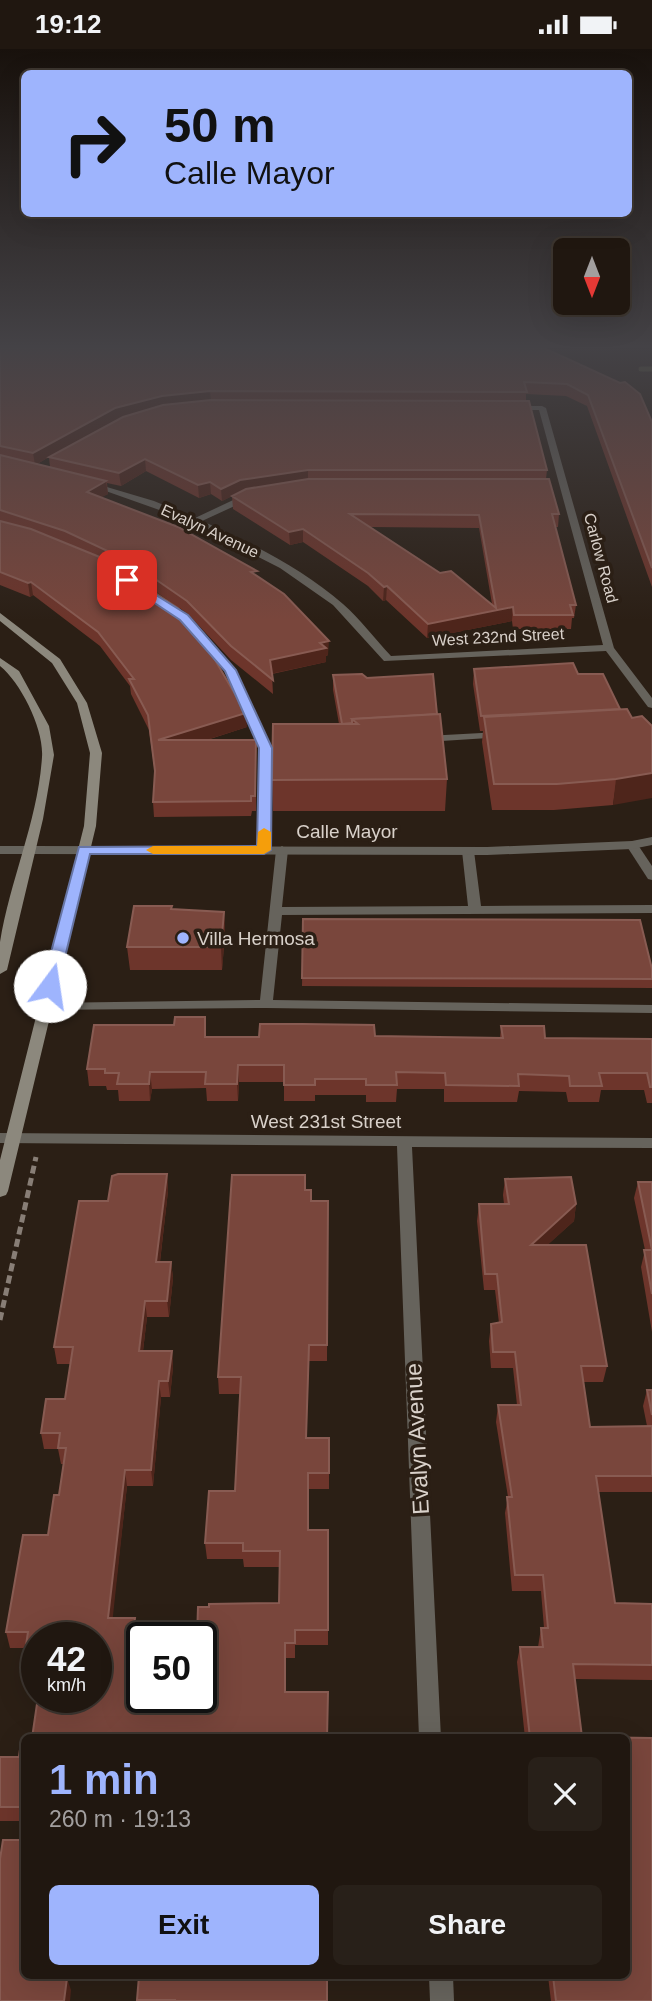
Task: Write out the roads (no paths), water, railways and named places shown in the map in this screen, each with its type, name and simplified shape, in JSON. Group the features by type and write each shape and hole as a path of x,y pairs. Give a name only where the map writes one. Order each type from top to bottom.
{"main road":[{"path":"0,616 56,661 82,703 96,753 90,826 45,1007 6,1138 0,1191"},
{"path":"0,661 15,673 44,726 48,755 29,850 0,970"}],"street":[{"name":"Carlow Road","path":"551,439 609,647 652,705"},
{"name":"Evalyn Avenue","path":"73,480 123,492 268,557 337,604 388,659"},
{"path":"553,487 566,487"},
{"path":"193,522 244,497 257,495"},
{"path":"184,618 231,670 265,748 264,850"},
{"name":"West 232nd Street","path":"388,659 609,647"},
{"path":"417,740 514,734"},
{"path":"265,748 279,748"},
{"name":"Calle Mayor","path":"0,850 468,851 632,845 652,841"},
{"path":"632,845 652,876"},
{"path":"266,1004 282,850"},
{"path":"468,851 475,910"},
{"path":"275,911 652,909"},
{"path":"45,1007 266,1004 652,1009"},
{"name":"West 231st Street","path":"6,1138 652,1143"},
{"name":"Evalyn Avenue","path":"404,1141 430,1734"},
{"path":"441,1979 442,2001"}],"place":[{"name":"Villa Hermosa","path":"183,938"}]}
